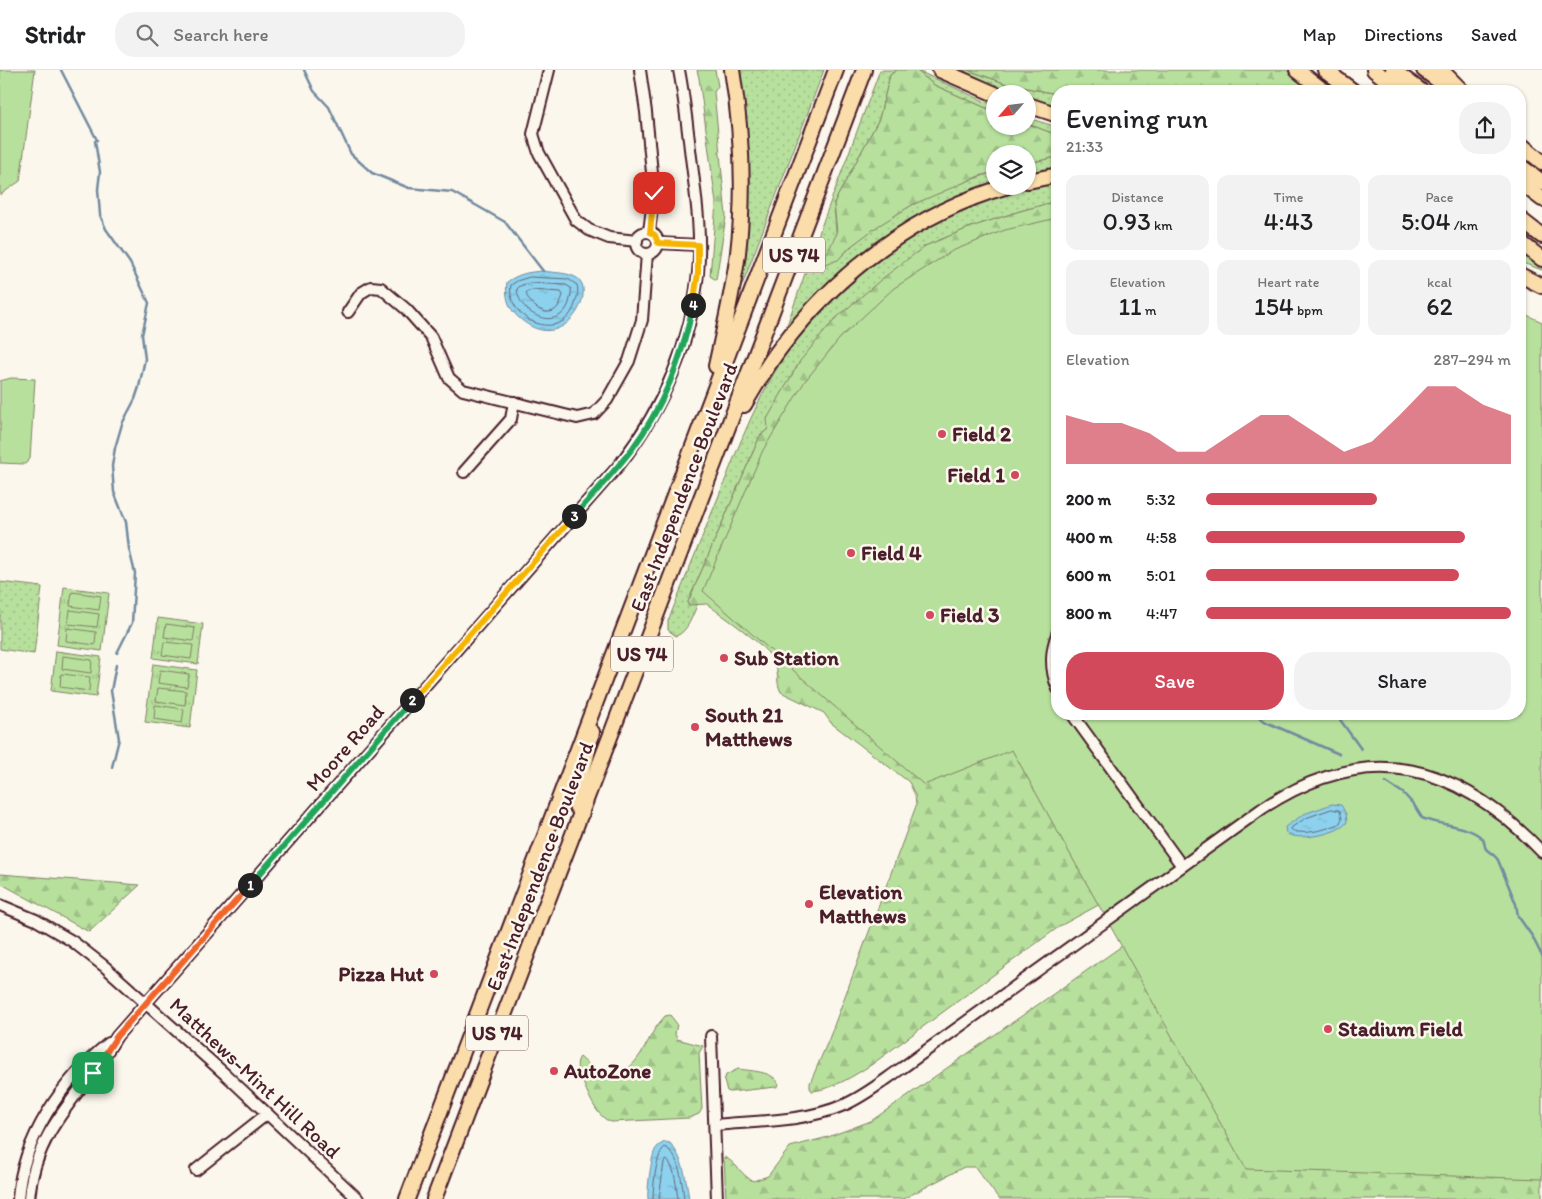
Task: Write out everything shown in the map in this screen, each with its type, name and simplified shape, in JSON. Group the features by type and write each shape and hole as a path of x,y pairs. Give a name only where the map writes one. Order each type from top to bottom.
{"highway":[{"path":"708,406 733,281 740,224 742,179 740,134 732,70"},
{"name":"East Independence Boulevard","path":"407,1199 836,70"},
{"name":"East Independence Boulevard","path":"434,1199 864,70"},
{"path":"940,70 986,90"},
{"path":"1297,70 1316,85"},
{"path":"1325,70 1345,85"},
{"path":"1374,70 1393,85"},
{"path":"1393,70 1413,85"},
{"path":"1424,70 1444,85"},
{"path":"1441,70 1456,85"},
{"path":"1036,108 1051,113"},
{"path":"1526,149 1542,162"},
{"path":"1526,170 1542,182"},
{"path":"1036,179 1051,176"},
{"path":"1526,187 1542,199"},
{"path":"724,440 764,371 780,348 836,284 878,250 924,221 986,194"},
{"path":"1526,224 1542,236"},
{"path":"1526,247 1542,259"},
{"path":"1526,279 1542,286"},
{"path":"582,812 574,802 575,793 586,759 601,689"}],"street":[{"path":"549,70 533,134 539,153 576,220 589,230 609,238 636,241"},
{"path":"640,70 654,193 650,232"},
{"name":"Moore Road","path":"117,1036 591,496 642,434 668,385 681,350 692,308 698,273 696,194 679,70"},
{"path":"650,232 655,235 658,243 655,251 648,254 639,250 636,241 641,234 650,232"},
{"path":"658,243 698,245"},
{"path":"348,312 361,293 370,287 380,288 406,309 431,336 449,378 462,390 577,418 594,414 608,400 629,361 642,320 648,254"},
{"path":"464,472 511,419 514,402"},
{"path":"1076,720 1182,866"},
{"path":"715,1125 808,1116 834,1109 858,1098 1263,808 1297,787 1331,774 1372,768 1396,769 1426,774 1462,788 1490,805 1542,852"},
{"name":"Matthews-Mint Hill Road","path":"0,905 36,920 72,941 104,966 358,1199"},
{"path":"18,1199 27,1155 40,1125 74,1077 98,1052 117,1036"},
{"path":"29,1199 30,1183 35,1165 49,1132 65,1107 93,1073 117,1036"},
{"path":"711,1036 717,1199"},
{"path":"196,1170 267,1114"}],"green space":[{"path":"0,70 35,70 20,181 0,195"},
{"path":"697,70 715,70 718,86 714,92 726,216 716,280 710,276 716,203"},
{"path":"739,70 824,70 741,288 750,181 747,133"},
{"path":"880,70 897,70 890,75 879,119 834,203 838,260 871,230 890,217 953,186 986,175 986,188 941,205 788,327 787,325 824,219"},
{"path":"897,70 916,70 934,85 986,108 986,135 1036,135 1036,127 1051,133 1051,158 1036,161 1036,145 986,145 986,174 912,205 878,226 850,247 838,260 821,265 837,233 834,203 879,119 890,75"},
{"path":"916,70 986,102 986,108 934,85"},
{"path":"963,70 1012,85 992,85 977,78"},
{"path":"968,70 1286,70 1305,85 1051,85 1051,93 1036,90 1036,85 1012,85"},
{"path":"1036,90 1051,93 1051,105 1036,100"},
{"path":"1036,120 1051,125 1051,133 1036,127"},
{"path":"1051,158 1051,170 1036,173 1036,161"},
{"path":"1051,183 1051,203 972,227 925,246 760,436 688,605 698,603 687,627 676,636 668,630 668,621 751,419 766,388 787,353 829,304 874,264 924,229 978,203 1003,195 1036,195 1036,187"},
{"path":"1051,203 1051,311 1007,732 1115,896 1060,926 871,1065 836,1085 812,1091 810,1083 829,1039 916,806 915,795 909,782 831,723 824,713 781,692 773,659 751,637 707,604 688,605 688,602 760,436 768,429 767,419 800,361 835,319 883,278 925,246 971,227"},
{"path":"1051,219 1051,720 1526,720 1526,315 1542,322 1542,1179 1246,1169 1012,750 924,785 703,591 763,450 805,381 841,337 894,288 952,251 1005,230"},
{"path":"1526,238 1542,250 1542,270 1526,264"},
{"path":"11,378 35,379 30,459 25,464 0,463 0,381"},
{"path":"0,582 42,587 34,654 0,649"},
{"path":"64,587 109,593 102,651 57,645"},
{"path":"72,592 101,596 99,610 70,606"},
{"path":"70,610 99,614 97,627 68,624"},
{"path":"158,618 203,624 198,664 153,658"},
{"path":"166,624 195,628 193,641 164,637"},
{"path":"67,628 96,632 95,645 66,641"},
{"path":"164,642 193,645 191,659 162,655"},
{"path":"56,651 101,657 96,697 51,691"},
{"path":"63,656 92,660 91,673 62,669"},
{"path":"153,664 197,670 190,728 145,722"},
{"path":"160,670 189,674 187,687 158,683"},
{"path":"61,674 90,677 89,691 60,687"},
{"path":"158,688 186,691 185,705 156,701"},
{"path":"155,705 184,709 182,723 154,719"},
{"path":"0,874 140,885 89,932 0,883"},
{"path":"1122,946 1232,1099 1542,1164 1542,1199 999,1199 975,1167 964,1167 903,1199 726,1199 724,1157 753,1181 768,1176 790,1147 828,1137 871,1121"},
{"path":"670,1015 677,1024 675,1034 677,1039 703,1046 699,1053 702,1109 699,1114 689,1118 611,1122 605,1119 596,1108 579,1074 577,1065 580,1057 594,1069 607,1074 616,1074 624,1071 638,1058 654,1030 665,1016"},
{"path":"738,1069 768,1074 777,1080 779,1085 776,1087 727,1091 724,1081 726,1075"}],"water":[{"path":"543,271 573,276 582,285 583,295 579,307 572,318 562,327 549,330 534,328 518,317 508,301 506,292 507,282 511,279 524,274"},
{"path":"1332,804 1341,805 1346,814 1347,822 1343,826 1328,833 1308,837 1291,836 1286,833 1285,827 1304,814"},
{"path":"665,1142 670,1143 675,1149 681,1162 689,1199 648,1199 650,1174 655,1150"}],"waterway":[{"path":"61,70 97,140 95,141 100,172 98,189 100,215 106,229 130,263 149,303 142,335 145,359 139,387 122,424 112,466 114,492 126,522 129,549 135,573 132,623 117,653"},
{"path":"304,70 314,91 329,107 351,154 372,173 409,188 452,192 479,207 505,222 543,271"},
{"path":"112,767 119,739 111,691 116,665"},
{"path":"1263,720 1339,754"},
{"path":"1340,720 1361,749"},
{"path":"1386,782 1403,793 1422,818 1469,830 1482,838 1486,849 1498,860 1516,904 1518,916 1532,936 1542,956"}],"place":[{"name":"Field 2","path":"942,434"},
{"name":"Field 1","path":"1015,475"},
{"name":"Field 4","path":"851,553"},
{"name":"Field 3","path":"930,615"},
{"name":"Sub Station","path":"724,658"},
{"name":"South 21 Matthews","path":"695,727"},
{"name":"Elevation Matthews","path":"809,904"},
{"name":"Pizza Hut","path":"434,974"},
{"name":"Stadium Field","path":"1328,1029"},
{"name":"AutoZone","path":"554,1071"}],"route":[{"path":"93,1073 117,1036 620,464 642,434 668,385 686,336 698,273 698,245 658,243 658,239 650,232 654,193"}]}
